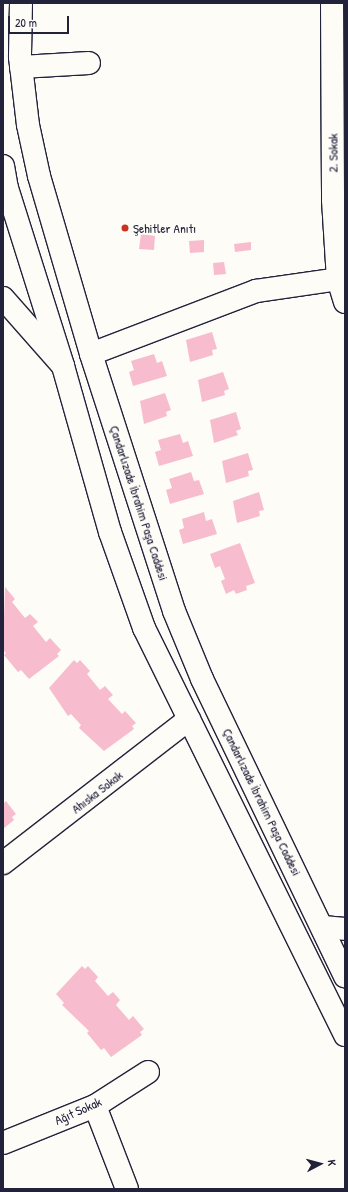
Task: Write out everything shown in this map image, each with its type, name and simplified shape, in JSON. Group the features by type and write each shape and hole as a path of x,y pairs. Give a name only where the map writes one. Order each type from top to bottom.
{"main road":[{"name":"Çandarlızade İbrahim Paşa Caddesi","path":"21,3 21,67 28,125 39,176 91,354 174,611 202,679 323,927 345,976"},
{"name":"2. Sokak","path":"332,3 333,200 338,279 345,302"},
{"path":"21,67 89,63"},
{"path":"3,166 5,188 63,366 110,532 144,628 345,1035"},
{"path":"5,188 39,176"},
{"path":"91,354 256,292 338,279"},
{"path":"3,298 63,366"},
{"name":"Ahıska Sokak","path":"3,863 189,719"},
{"path":"323,927 345,929"},
{"name":"Ağıt Sokak","path":"3,1142 96,1106 148,1072"},
{"path":"96,1106 127,1189"}],"building":[{"path":"141,234 155,236 154,250 139,249"},
{"path":"204,240 204,252 190,253 189,241"},
{"path":"251,242 251,250 235,252 234,244"},
{"path":"224,262 226,274 214,275 213,263"},
{"path":"212,332 217,349 212,350 213,355 190,362 186,340"},
{"path":"154,354 157,363 162,361 167,376 133,386 129,372 134,370 131,361"},
{"path":"223,372 229,389 224,391 225,395 202,402 198,380"},
{"path":"165,393 171,410 166,412 167,416 144,424 140,401"},
{"path":"236,412 241,429 236,431 238,435 214,443 210,420"},
{"path":"180,434 183,443 188,441 193,456 159,466 155,452 161,450 158,440"},
{"path":"248,453 253,470 248,471 249,476 226,483 222,461"},
{"path":"191,472 194,481 199,480 204,494 170,504 166,490 172,488 169,479"},
{"path":"259,492 264,510 259,511 260,516 237,523 233,501"},
{"path":"204,512 206,521 212,519 217,534 183,544 179,530 184,528 182,519"},
{"path":"240,543 255,583 246,586 247,590 236,594 234,590 226,594 221,581 225,579 220,566 215,568 210,554"},
{"path":"5,587 15,599 12,602 25,618 30,614 38,622 33,626 46,642 50,638 61,650 57,654 59,656 29,679 21,670 18,672 4,655 6,653 3,650"},
{"path":"74,660 77,663 80,660 90,671 87,674 100,690 105,686 113,695 108,699 122,714 125,711 136,723 132,726 134,729 104,751 79,728 81,725 71,714 68,716 49,688"},
{"path":"6,801 16,814 12,817 14,820 3,829 3,804"},
{"path":"82,966 85,969 88,966 98,977 95,981 108,996 113,992 120,1000 116,1005 129,1020 133,1016 144,1029 140,1032 142,1035 111,1057 104,1048 101,1050 87,1033 89,1031 62,1005 64,1003 56,994"}],"place":[{"name":"Şehitler Anıtı","path":"125,228"}]}
